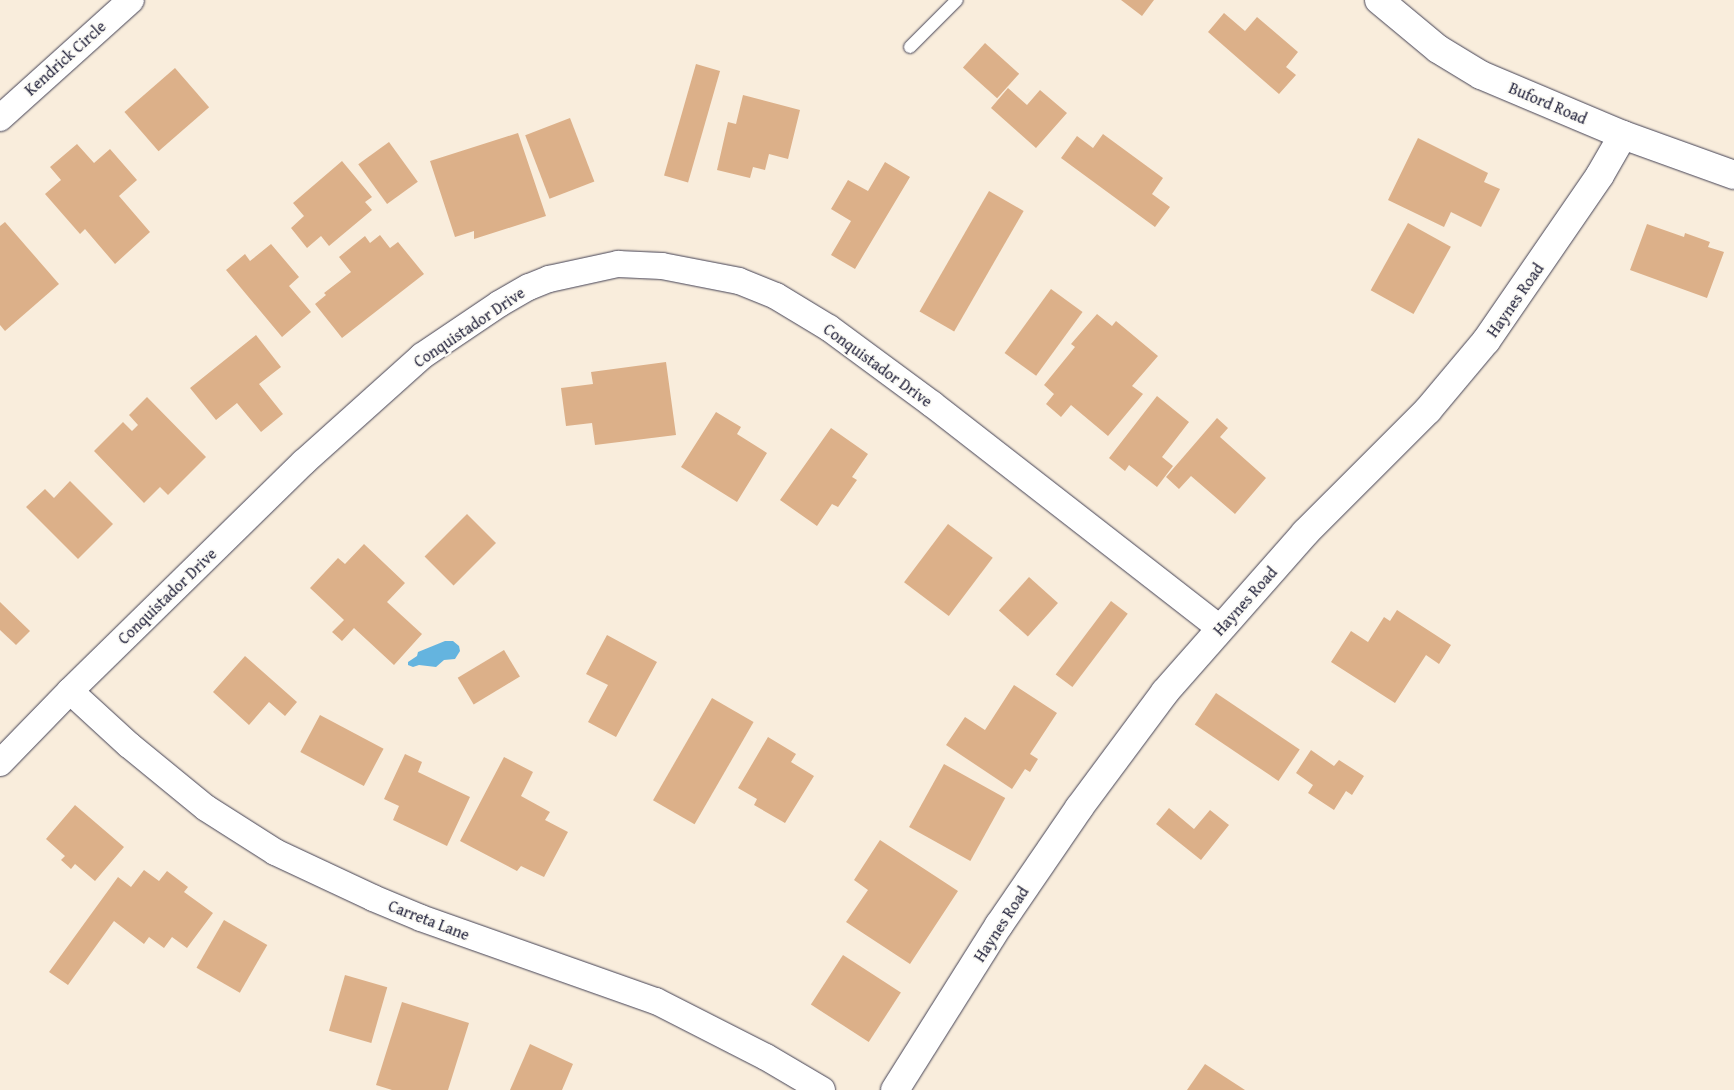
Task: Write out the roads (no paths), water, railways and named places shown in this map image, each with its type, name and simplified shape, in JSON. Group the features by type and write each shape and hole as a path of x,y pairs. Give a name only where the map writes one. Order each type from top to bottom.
{"street":[{"name":"Kendrick Circle","path":"0,118 132,0"},
{"name":"Buford Road","path":"1379,0 1438,49 1481,75 1623,135 1734,175"},
{"name":"Haynes Road","path":"895,1090 998,925 1079,808 1165,692 1306,533 1428,410 1486,341 1600,175 1623,135"},
{"name":"Conquistador Drive","path":"0,763 70,691 304,462 422,356 499,304 529,287 549,279 618,264 662,266 739,281 776,296 829,328 932,404 1220,628"},
{"name":"Carreta Lane","path":"70,691 129,745 206,808 275,852 373,898 421,918 656,1001 766,1057 822,1090"}],"lane":[{"path":"910,47 957,0"}],"water":[{"path":"445,641 453,641 459,646 460,651 455,659 444,660 436,667 419,665 413,667 408,665 408,662 417,656 418,652"}]}
